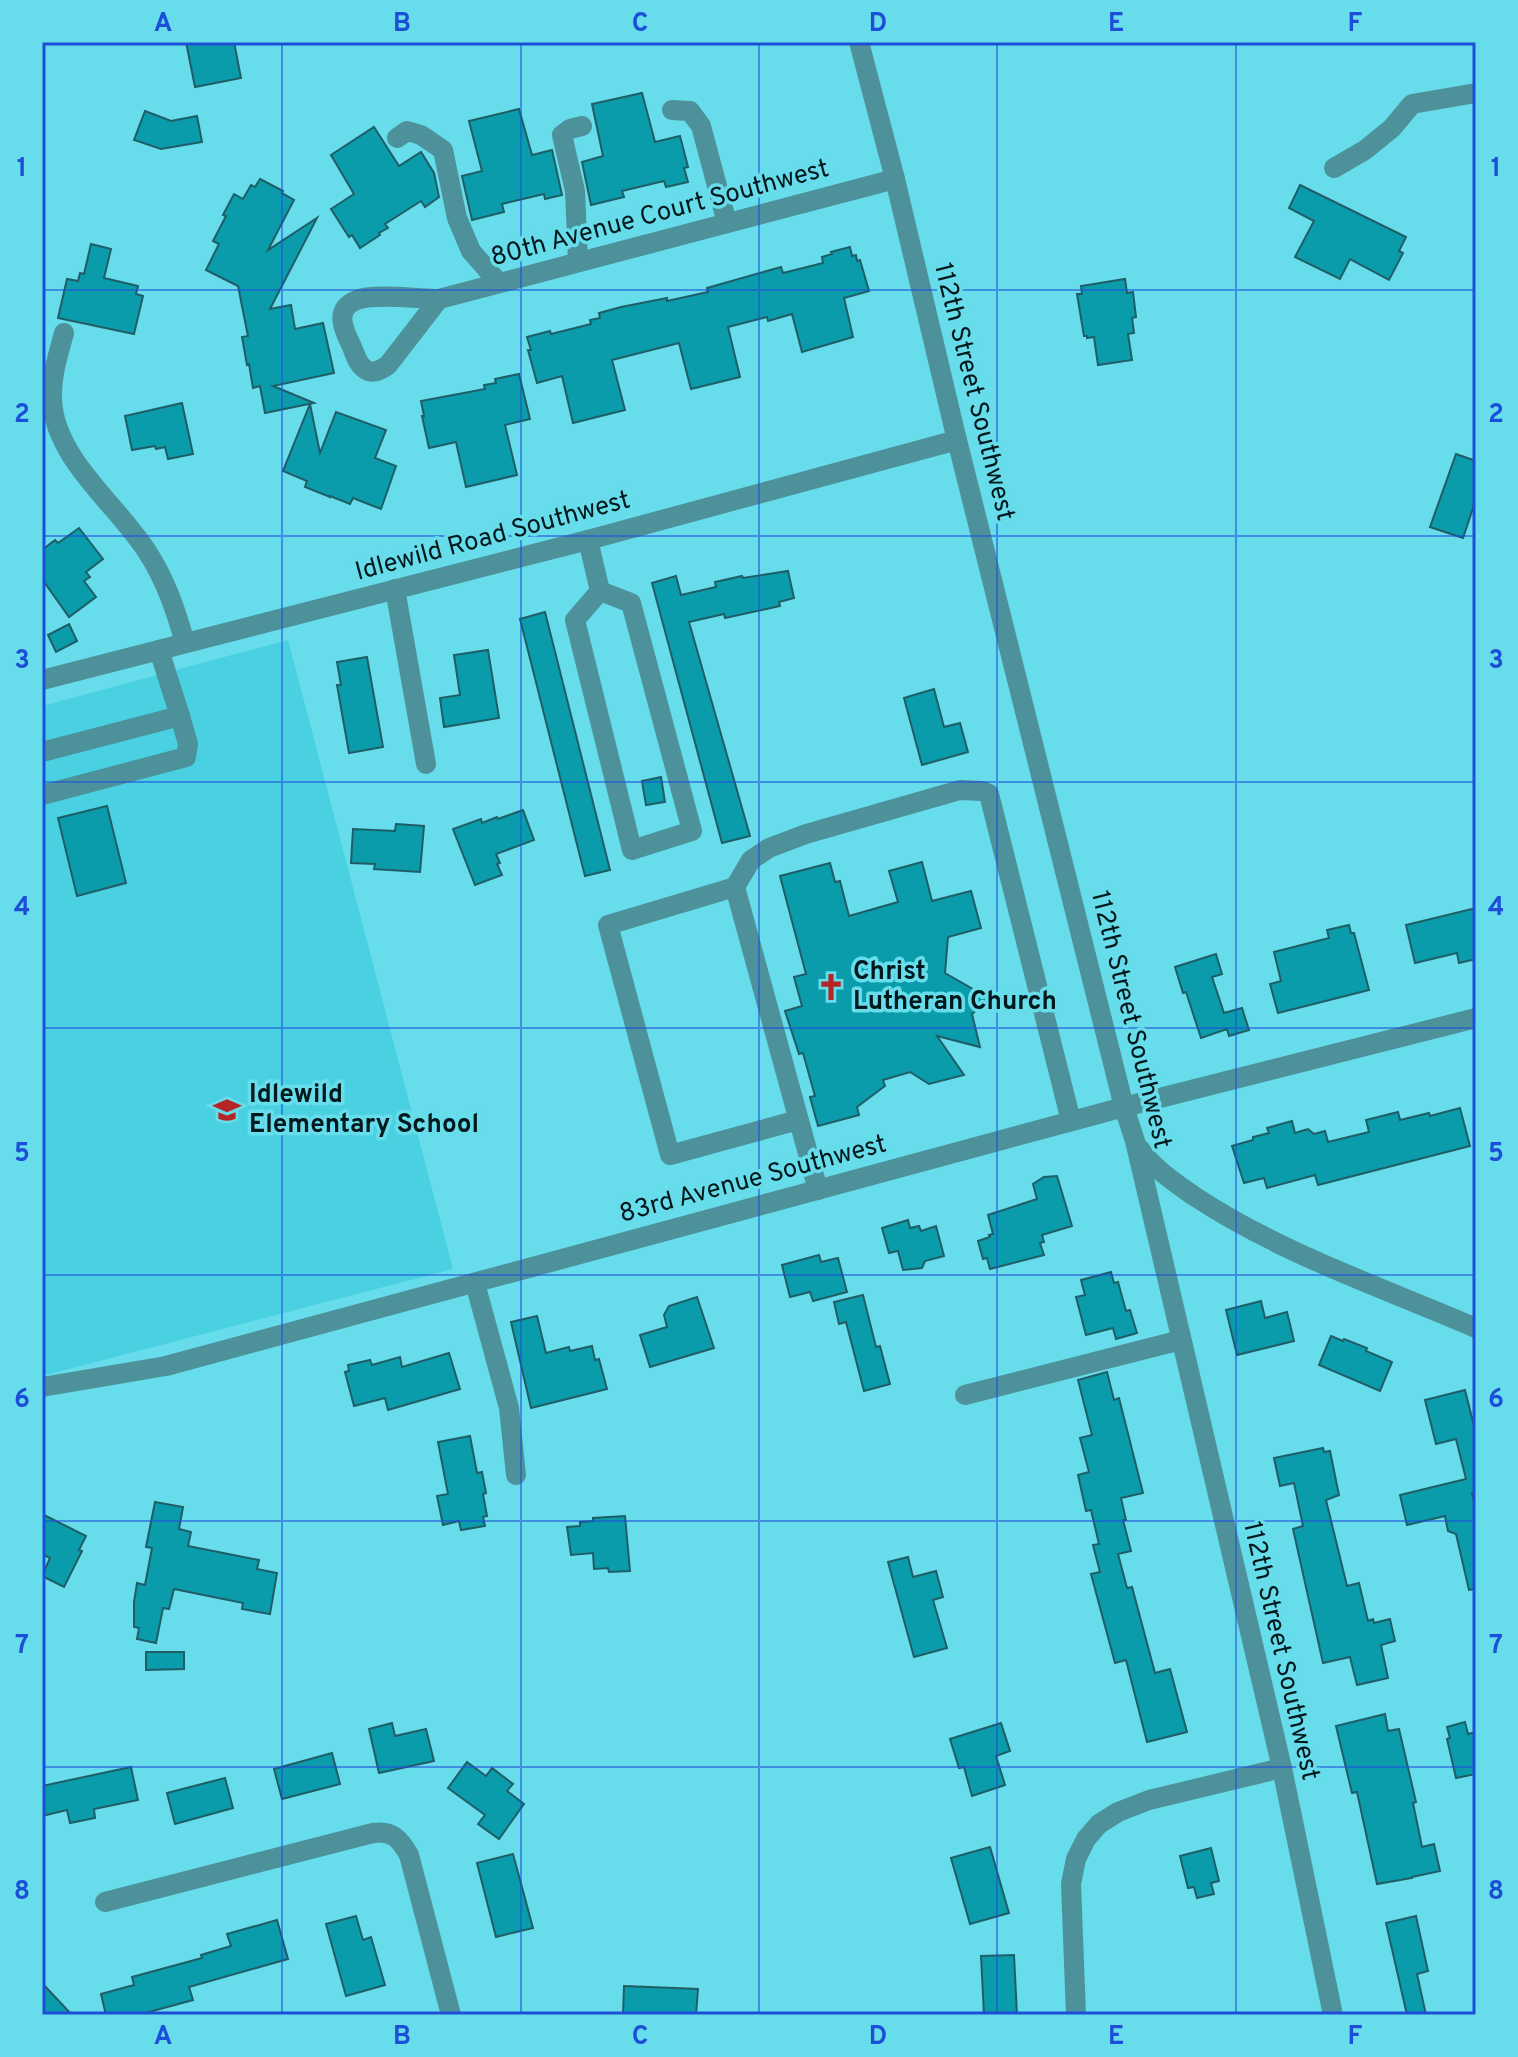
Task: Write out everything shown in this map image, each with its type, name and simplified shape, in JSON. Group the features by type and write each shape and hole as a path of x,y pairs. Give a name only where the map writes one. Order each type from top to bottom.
{"street":[{"name":"112th Street Southwest","path":"859,42 1135,1141 1282,1768 1333,2015"},
{"path":"1334,168 1365,150 1392,128 1412,104 1476,93"},
{"path":"672,110 690,111 701,126 727,223"},
{"path":"578,262 575,191 562,135 582,126"},
{"path":"397,138 407,131 421,135 443,150 457,218 471,251 499,283"},
{"name":"80th Avenue Court Southwest","path":"439,299 388,365 372,372 359,363 342,326 342,318 350,304 359,299 439,299 895,179"},
{"path":"64,333 54,369 52,400 56,424 67,448 148,552 171,595 185,643"},
{"name":"Idlewild Road Southwest","path":"42,680 588,540 957,440"},
{"path":"588,540 600,591"},
{"path":"395,589 426,764"},
{"path":"600,591 631,603 692,831 632,850 575,620 600,591"},
{"path":"42,795 186,757 188,744 159,650"},
{"path":"42,752 180,716"},
{"path":"798,1120 670,1155 608,925 735,887 751,860 769,848 806,834 960,790 989,794 1071,1121"},
{"path":"735,887 818,1190"},
{"name":"83rd Avenue Southwest","path":"42,1387 166,1366 1071,1121 1476,1018"},
{"path":"1135,1141 1145,1157 1158,1169 1224,1215 1303,1255 1476,1328"},
{"path":"475,1283 509,1408 516,1475"},
{"path":"965,1395 1181,1340"},
{"path":"1076,2015 1071,1884 1076,1859 1086,1839 1099,1824 1118,1812 1149,1800 1282,1768"},
{"path":"105,1902 373,1833 391,1833 402,1842 409,1855 451,2015"}],"shaded area":[{"name":"Idlewild Elementary School","path":"288,640 453,1269 42,1376 42,706"}],"building":[{"path":"186,42 234,42 241,78 195,87"},
{"path":"642,93 655,142 680,136 688,167 684,168 688,182 666,187 664,181 622,191 624,197 591,205 582,162 603,156 592,104"},
{"path":"519,109 532,155 552,150 562,195 545,199 544,194 502,204 504,212 472,220 462,176 482,171 469,121"},
{"path":"145,111 171,121 197,116 202,142 161,149 134,140"},
{"path":"374,127 399,166 421,152 434,173 439,197 425,207 421,201 385,224 388,228 360,248 331,209 354,194 331,155"},
{"path":"260,179 294,200 268,250 317,218 270,309 291,305 295,329 323,323 334,373 273,386 314,403 265,413 260,386 253,388 247,365 242,337 248,336 238,286 206,270 219,244 213,241 234,194 243,199 251,185 255,187"},
{"path":"1300,185 1406,237 1399,251 1403,253 1389,280 1350,259 1340,279 1295,257 1314,221 1289,208"},
{"path":"91,244 111,249 104,278 138,286 136,294 143,296 134,334 58,318 67,279 78,281 80,273 84,274"},
{"path":"850,247 852,256 856,255 857,261 860,260 869,291 844,298 853,337 802,352 792,314 728,327 740,377 691,389 679,343 612,360 625,410 573,423 562,376 537,383 527,337 591,324 590,320 600,318 599,313 621,307 708,292 707,288 781,267 783,273 823,263 822,257"},
{"path":"1125,279 1127,293 1133,292 1136,317 1132,318 1134,333 1128,334 1132,360 1098,365 1094,337 1084,336 1077,294 1082,294 1081,286"},
{"path":"519,374 530,419 505,425 517,475 466,487 456,442 429,448 421,401 485,389 484,385 496,383 495,379"},
{"path":"182,403 193,454 168,459 165,447 132,450 125,416"},
{"path":"310,404 320,453 336,412 386,430 375,458 396,466 381,509 353,498 350,504 330,497 305,487 307,481 283,471"},
{"path":"1456,454 1476,461 1476,499 1463,538 1430,527"},
{"path":"79,528 103,559 86,572 90,577 84,581 96,597 69,617 42,579 42,550"},
{"path":"788,571 794,598 779,602 780,606 689,622 750,836 722,843 652,583 676,576 681,595 716,587 715,582"},
{"path":"545,612 610,870 585,876 520,619"},
{"path":"69,624 77,641 56,652 48,635"},
{"path":"488,650 499,718 444,727 440,698 460,695 454,655"},
{"path":"367,657 383,747 349,753 337,685 341,685 337,662"},
{"path":"934,689 944,727 960,723 968,752 922,765 904,698"},
{"path":"661,777 665,802 646,805 642,781"},
{"path":"107,806 126,883 77,896 58,818"},
{"path":"523,810 534,840 496,854 502,875 475,885 453,829"},
{"path":"396,824 424,826 420,872 374,869 375,864 351,863 353,829 395,831"},
{"path":"922,862 932,901 971,891 981,928 948,937 945,973 990,999 972,1014 980,1047 937,1036 964,1075 929,1084 910,1072 883,1080 885,1086 857,1107 859,1115 818,1126 810,1097 815,1096 803,1053 799,1054 785,1011 802,1006 794,977 806,974 780,876 830,863 835,882 840,881 849,916 898,902 889,871"},
{"path":"1476,908 1476,959 1459,963 1457,953 1415,963 1406,925"},
{"path":"1349,925 1351,933 1354,933 1369,990 1278,1013 1270,984 1281,981 1274,952 1329,938 1327,930"},
{"path":"1216,954 1222,974 1212,977 1224,1013 1242,1008 1249,1030 1229,1036 1227,1029 1201,1038 1175,967"},
{"path":"1460,1108 1470,1146 1318,1185 1315,1175 1267,1188 1264,1178 1244,1183 1232,1146 1269,1133 1267,1128 1292,1121 1295,1133 1308,1129 1314,1134 1325,1131 1328,1142 1369,1132 1366,1120 1398,1112 1400,1120"},
{"path":"1057,1176 1072,1226 1042,1235 1044,1242 1040,1243 1044,1255 990,1269 987,1258 983,1259 978,1241 993,1234 988,1215 1037,1199 1033,1184 1044,1177"},
{"path":"908,1220 910,1228 919,1226 921,1231 936,1226 944,1256 925,1261 922,1268 903,1270 898,1251 889,1253 882,1228"},
{"path":"819,1255 821,1262 838,1258 847,1292 813,1301 810,1292 790,1297 782,1265"},
{"path":"1111,1272 1114,1283 1118,1282 1126,1311 1130,1310 1137,1333 1116,1339 1113,1328 1086,1335 1076,1297 1085,1295 1081,1280"},
{"path":"863,1295 876,1347 880,1346 890,1384 864,1391 846,1322 839,1324 834,1302"},
{"path":"697,1297 714,1348 650,1367 640,1335 667,1327 664,1315 669,1306"},
{"path":"1261,1301 1265,1318 1287,1312 1294,1341 1237,1355 1226,1310"},
{"path":"537,1316 546,1353 569,1347 570,1351 592,1346 607,1389 531,1408 511,1322"},
{"path":"1331,1336 1367,1348 1366,1351 1392,1362 1380,1391 1319,1365"},
{"path":"449,1353 460,1389 388,1410 385,1398 354,1406 345,1372 349,1371 348,1365 370,1360 372,1365 400,1357 402,1367"},
{"path":"1107,1372 1114,1400 1119,1398 1143,1493 1121,1498 1131,1551 1118,1554 1127,1588 1132,1587 1155,1673 1170,1669 1187,1732 1147,1742 1126,1660 1115,1663 1091,1574 1100,1572 1093,1545 1099,1544 1091,1510 1086,1511 1078,1475 1089,1472 1080,1438 1092,1435 1078,1380"},
{"path":"1465,1390 1476,1434 1476,1492 1472,1493 1476,1510 1476,1589 1469,1590 1456,1534 1448,1531 1445,1516 1407,1525 1400,1495 1466,1479 1456,1439 1436,1444 1425,1400"},
{"path":"470,1436 477,1473 482,1472 487,1516 483,1517 485,1526 461,1530 459,1521 443,1525 437,1496 448,1494 438,1442"},
{"path":"1323,1448 1324,1452 1330,1451 1339,1495 1326,1500 1347,1586 1359,1583 1368,1621 1373,1619 1374,1623 1390,1619 1395,1641 1381,1645 1388,1678 1357,1685 1350,1657 1323,1663 1293,1529 1303,1526 1294,1483 1280,1486 1274,1458"},
{"path":"155,1502 183,1507 179,1529 191,1532 188,1546 259,1560 257,1569 277,1573 270,1614 242,1609 243,1603 174,1589 169,1609 163,1608 156,1643 137,1639 139,1628 134,1627 134,1602 137,1583 145,1585 152,1548 146,1547"},
{"path":"42,1514 86,1536 64,1587 42,1576 50,1558 42,1554"},
{"path":"625,1516 630,1571 594,1569 593,1553 571,1555 567,1527 580,1526 580,1522 593,1521 593,1518"},
{"path":"908,1557 913,1577 936,1571 943,1597 933,1600 947,1648 914,1657 888,1562"},
{"path":"146,1652 184,1652 184,1669 146,1670"},
{"path":"1385,1714 1388,1731 1399,1729 1416,1802 1413,1803 1422,1847 1434,1844 1440,1871 1377,1884 1357,1792 1352,1793 1336,1726"},
{"path":"1465,1722 1468,1734 1476,1732 1476,1774 1456,1778 1447,1727"},
{"path":"392,1723 395,1736 426,1729 434,1761 379,1773 369,1729"},
{"path":"1001,1723 1010,1751 996,1756 1005,1785 972,1796 964,1767 959,1768 950,1739"},
{"path":"332,1753 340,1784 282,1799 274,1769"},
{"path":"467,1762 486,1776 492,1768 513,1784 507,1791 524,1804 499,1839 478,1824 485,1815 448,1788"},
{"path":"131,1767 138,1800 94,1809 95,1818 70,1823 67,1810 42,1816 42,1786"},
{"path":"225,1778 233,1808 175,1824 167,1793"},
{"path":"990,1847 1009,1913 970,1924 951,1858"},
{"path":"1211,1848 1219,1881 1211,1883 1214,1894 1197,1898 1194,1887 1188,1888 1180,1856"},
{"path":"513,1854 533,1928 496,1937 477,1863"},
{"path":"356,1916 363,1940 371,1937 385,1985 346,1996 326,1924"},
{"path":"1416,1916 1428,1971 1417,1974 1426,2015 1407,2015 1386,1923"},
{"path":"277,1920 288,1959 189,1987 193,2000 138,2015 106,2015 101,1994 134,1985 132,1977 202,1958 201,1955 231,1946 227,1934"},
{"path":"1014,1955 1017,2015 984,2015 981,1956"},
{"path":"42,1983 72,2015 42,2015"},
{"path":"624,1986 698,1989 696,2015 623,2015"}],"place":[{"name":"Christ Lutheran Church","path":"831,987"},
{"name":"Idlewild Elementary School","path":"227,1110"}]}
